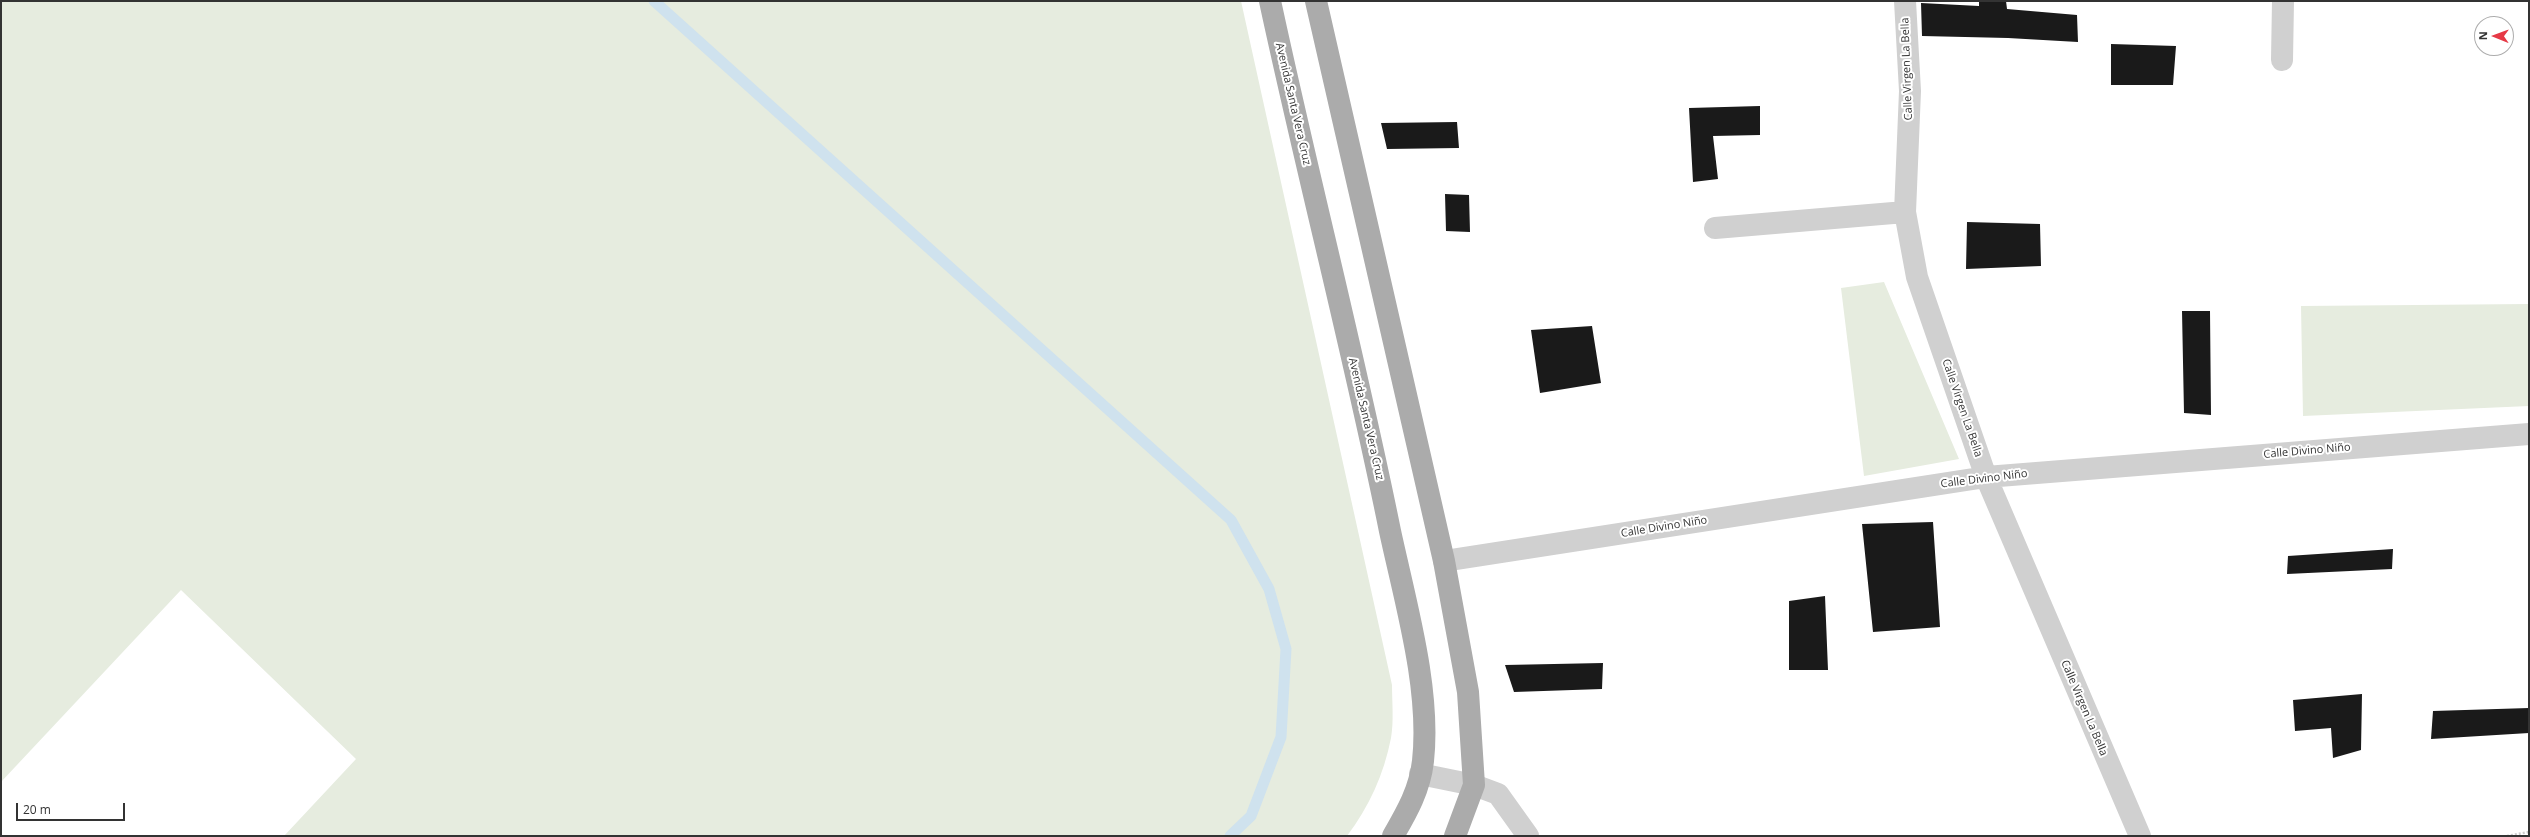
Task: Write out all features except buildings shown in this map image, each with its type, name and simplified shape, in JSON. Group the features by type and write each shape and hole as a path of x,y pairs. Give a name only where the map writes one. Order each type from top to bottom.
{"main road":[{"name":"Avenida Santa Vera Cruz","path":"1270,1 1296,122 1366,411 1419,671 1424,729 1423,761 1415,797 1393,836"},
{"path":"1316,1 1444,561 1468,692 1474,785 1455,836"}],"street":[{"name":"Calle Virgen La Bella","path":"1905,1 1910,91 1905,212 1917,277 1986,477 2140,836"},
{"path":"2282,60 2283,1"},
{"path":"1715,228 1905,212"},
{"name":"Calle Divino Niño","path":"1444,561 1986,477 2529,434"},
{"path":"1420,774 1474,785 1498,794 1528,836"}],"path":[{"path":"2507,836 2529,832"}],"shaded area":[{"path":"1,1 1241,1 1392,685 1393,712 1391,738 1388,751 1375,790 1362,814 1347,836 284,836 356,759 181,590 1,782"},
{"path":"1884,282 1959,459 1864,476 1841,288"},
{"path":"2529,304 2529,406 2303,416 2301,306"}],"waterway":[{"path":"654,1 1231,520 1269,589 1286,649 1281,737 1251,816 1230,836"}]}
